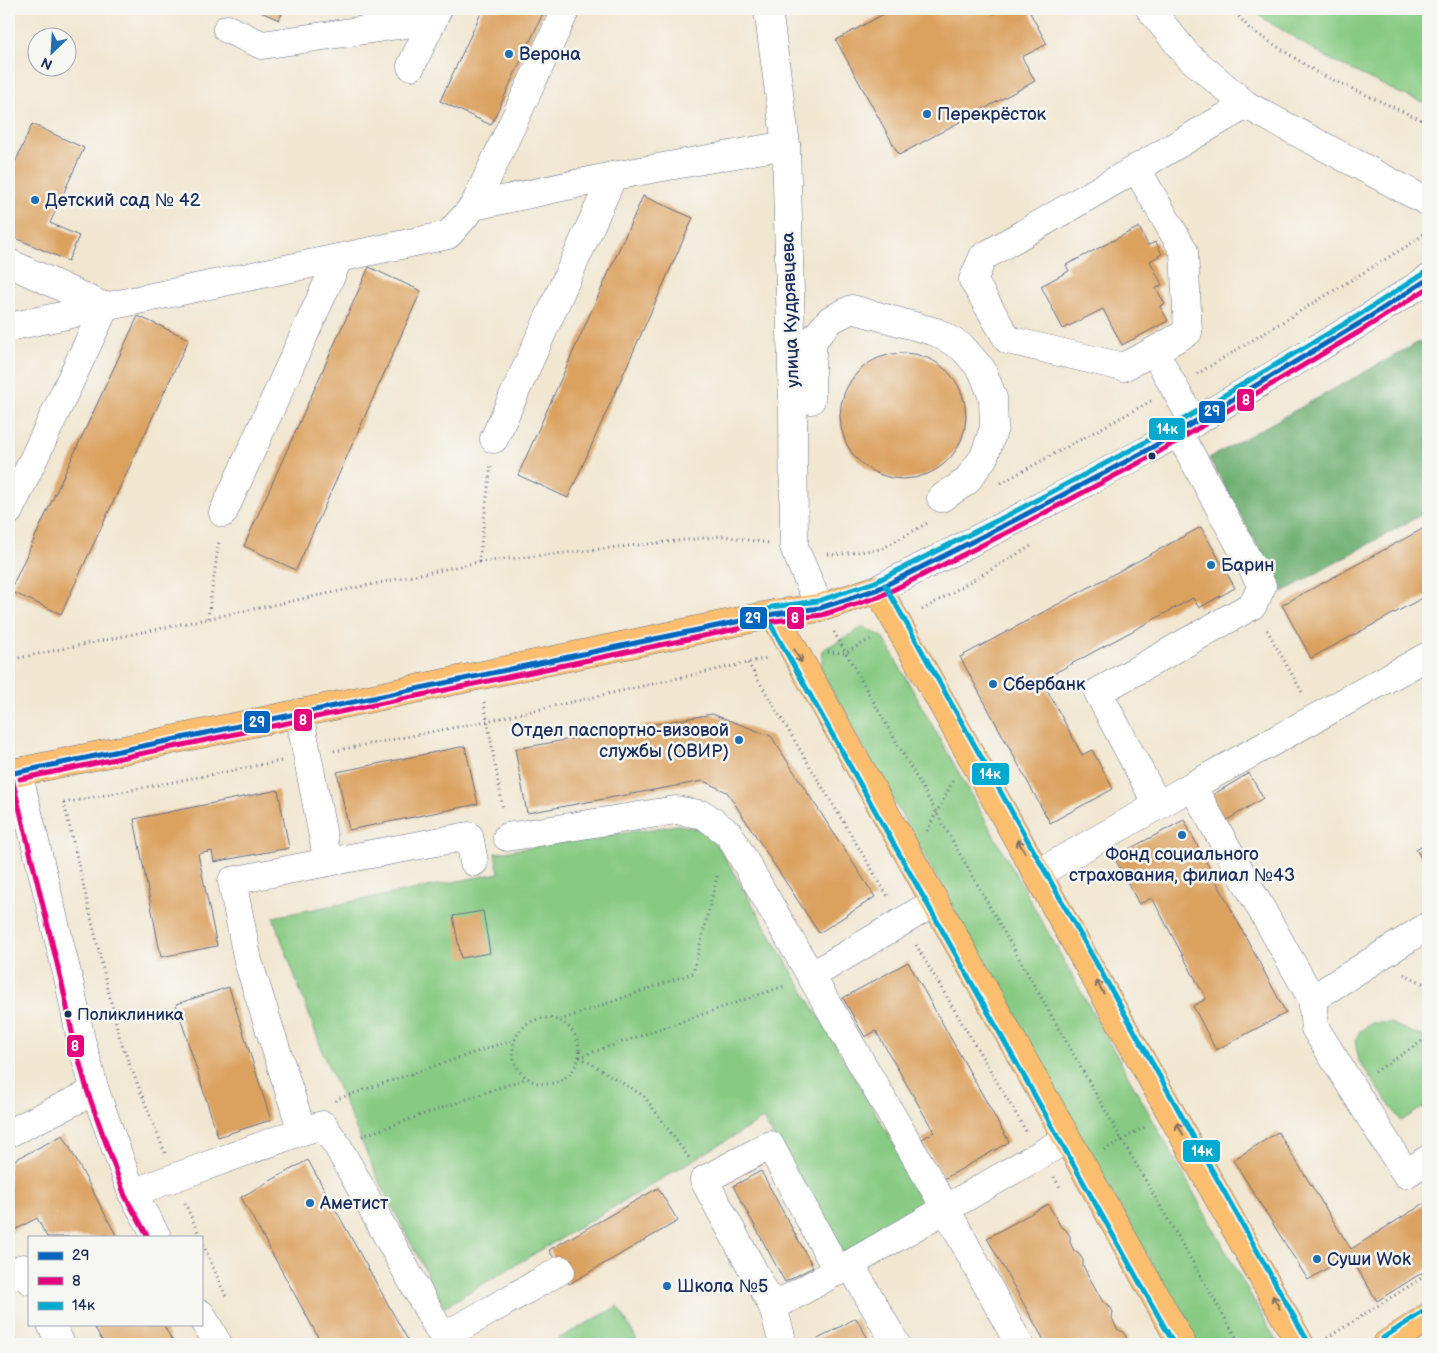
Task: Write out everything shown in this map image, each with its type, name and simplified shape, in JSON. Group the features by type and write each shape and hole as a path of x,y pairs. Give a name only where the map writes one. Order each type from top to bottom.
{"main road":[{"path":"14,773 774,614 820,608 878,589 1170,1112 1311,1342"},
{"path":"774,614 1182,1344"},
{"path":"1387,1344 1428,1317"}],"street":[{"path":"9,327 448,235 474,206 566,9"},
{"name":"улица Кудрявцева","path":"768,9 786,144 793,406 794,547 820,608"},
{"path":"1150,9 1187,55 1246,105 1428,202"},
{"path":"227,29 262,46 436,14"},
{"path":"411,66 436,14"},
{"path":"1136,168 1184,251 1188,332 1122,367 1008,340 973,280 983,257 1136,168 1246,105"},
{"path":"474,206 613,176 786,144"},
{"path":"494,439 613,176"},
{"path":"223,513 339,258"},
{"path":"9,263 105,307"},
{"path":"878,589 1016,520 1146,451 1360,324 1428,279"},
{"path":"9,511 105,307"},
{"path":"793,406 812,400 811,367 813,340 830,320 852,309 936,332 962,347 982,370 993,398 994,428 984,457 966,482 937,509"},
{"path":"1154,350 1175,388 1190,452 1262,586 1253,605 1098,692 1158,806"},
{"path":"1037,874 1428,656"},
{"path":"299,713 328,862"},
{"path":"14,773 70,986 81,1040 95,1091 132,1193 156,1236"},
{"path":"1192,786 1312,999 1315,1028 1406,1174 1428,1160"},
{"path":"507,837 676,810 704,815 729,834 946,1209 1019,1344"},
{"path":"474,862 469,836 232,881 248,961 320,1134 443,1337 561,1270"},
{"path":"811,976 935,902"},
{"path":"1312,999 1428,926"},
{"path":"9,1133 95,1091"},
{"path":"132,1193 174,1177 320,1134"},
{"path":"773,1307 1067,1139"},
{"path":"783,1344 773,1307 704,1180 770,1145 844,1268 896,1344"},
{"path":"9,1276 23,1268 28,1278"},
{"path":"202,1316 218,1344"},
{"path":"52,1326 61,1344"}],"path":[{"path":"1232,9 1250,29 1318,73 1428,123"},
{"path":"994,487 1175,388 1412,243 1428,231"},
{"path":"479,562 494,439"},
{"path":"9,660 479,562 723,536 834,555 882,548 937,509"},
{"path":"208,618 223,513"},
{"path":"1253,605 1317,718"},
{"path":"200,1236 174,1177 120,1040 64,804 487,721 796,652 845,653 898,624"},
{"path":"845,653 1240,1344"},
{"path":"748,663 890,900 968,751"},
{"path":"479,676 507,837"},
{"path":"560,1020 693,973 729,834"},
{"path":"903,922 1065,1196"},
{"path":"579,1057 811,976"},
{"path":"549,1017 560,1020 569,1026 580,1046 575,1068 559,1082 537,1083 519,1071 514,1061 512,1050 514,1039 528,1022 538,1018 549,1017"},
{"path":"1352,1087 1428,1038"},
{"path":"320,1134 337,1099 514,1039"},
{"path":"579,1057 644,1096 704,1180"},
{"path":"320,1134 527,1078"},
{"path":"1055,1179 1170,1112"},
{"path":"202,1240 227,1301"},
{"path":"1311,1342 1428,1274"}],"green space":[{"path":"1252,9 1428,9 1428,104 1399,93 1327,58 1258,15"},
{"path":"1428,337 1428,511 1283,592 1209,458"},
{"path":"863,627 883,637 1278,1344 1197,1344 821,671 823,650"},
{"path":"677,825 700,829 718,846 930,1205 843,1253 763,1119 444,1307 379,1181 326,1061 273,917 499,873 495,853"},
{"path":"1372,1023 1390,1023 1428,1039 1428,1104 1401,1121 1359,1061 1355,1041 1360,1031"},
{"path":"618,1306 639,1344 549,1344"}],"building":[{"path":"254,9 284,9 279,20"},
{"path":"483,9 545,9 491,125 440,101"},
{"path":"893,9 991,9 993,14 1002,9 1028,9 1047,44 1022,57 1035,81 899,155 836,40"},
{"name":"Детский сад № 42","path":"32,124 84,148 50,223 79,236 68,261 9,235 9,177"},
{"path":"643,196 693,218 568,498 518,475"},
{"path":"1139,227 1148,245 1156,242 1162,254 1150,261 1162,285 1156,288 1165,304 1160,306 1168,321 1122,345 1103,309 1063,329 1041,286 1069,271 1066,265"},
{"path":"369,267 421,291 296,570 244,546"},
{"path":"138,316 189,339 61,614 10,591"},
{"path":"903,353 927,358 947,372 961,392 966,416 961,440 947,460 927,474 903,479 879,474 859,460 845,440 840,416 845,392 859,372 879,358"},
{"path":"1428,526 1428,595 1311,658 1282,605"},
{"path":"1201,527 1235,588 1199,608 1193,598 1042,680 1082,755 1092,750 1113,789 1050,823 960,657"},
{"path":"712,714 771,736 875,897 819,933 727,792 703,781 527,813 515,749"},
{"path":"465,746 478,804 349,830 337,772"},
{"path":"1249,773 1263,798 1221,824 1206,799"},
{"path":"278,790 289,848 214,862 212,851 198,854 217,946 161,957 134,819"},
{"path":"1184,820 1286,1013 1216,1050 1193,1006 1206,999 1152,898 1139,904 1114,857"},
{"path":"1428,842 1428,870 1416,849"},
{"path":"483,911 490,953 461,958 453,916"},
{"path":"908,962 1009,1142 944,1179 922,1139 934,1132 876,1031 865,1037 843,998"},
{"path":"229,987 271,1120 218,1137 176,1004"},
{"path":"1278,1132 1351,1249 1428,1201 1428,1269 1377,1301 1349,1255 1308,1280 1233,1160"},
{"path":"63,1135 116,1236 46,1236 37,1218 9,1233 9,1163"},
{"path":"308,1160 410,1344 322,1344 241,1197"},
{"path":"761,1171 813,1267 785,1282 733,1186"},
{"path":"658,1188 678,1221 569,1284 549,1250"},
{"path":"1048,1204 1061,1227 1070,1236 1070,1242 1074,1251 1083,1260 1083,1266 1103,1302 1109,1305 1113,1312 1112,1318 1117,1329 1123,1332 1127,1338 1126,1344 1046,1344 987,1238"},
{"path":"856,1318 871,1344 809,1344"},
{"path":"94,1326 164,1326 174,1344 104,1344"}],"transit line":[{"name":"14к","path":"1174,1344 767,618 767,613 772,607 818,601 875,582 1012,513 1142,444 1356,317 1424,273"},
{"name":"29","path":"9,774 774,614 820,608 878,589 1146,451 1360,323 1428,279"},
{"name":"8","path":"20,779 775,621 822,615 881,596 1018,527 1150,457 1364,329 1428,288"},
{"name":"14к","path":"885,585 1307,1340"},
{"name":"8","path":"11,774 63,988 74,1042 88,1093 125,1196 147,1236"},
{"name":"14к","path":"1383,1338 1424,1311"}],"place":[{"name":"Верона","path":"509,54"},
{"name":"Перекрёсток","path":"927,114"},
{"name":"Детский сад № 42","path":"35,200"},
{"name":"Барин","path":"1211,565"},
{"name":"Сбербанк","path":"993,684"},
{"name":"Отдел паспортно-визовой службы (ОВИР)","path":"739,740"},
{"name":"Фонд социального страхования, филиал №43","path":"1182,835"},
{"name":"Поликлиника","path":"68,1014"},
{"name":"Аметист","path":"310,1203"},
{"name":"Суши Wok","path":"1317,1259"},
{"name":"Школа №5","path":"667,1286"}]}
